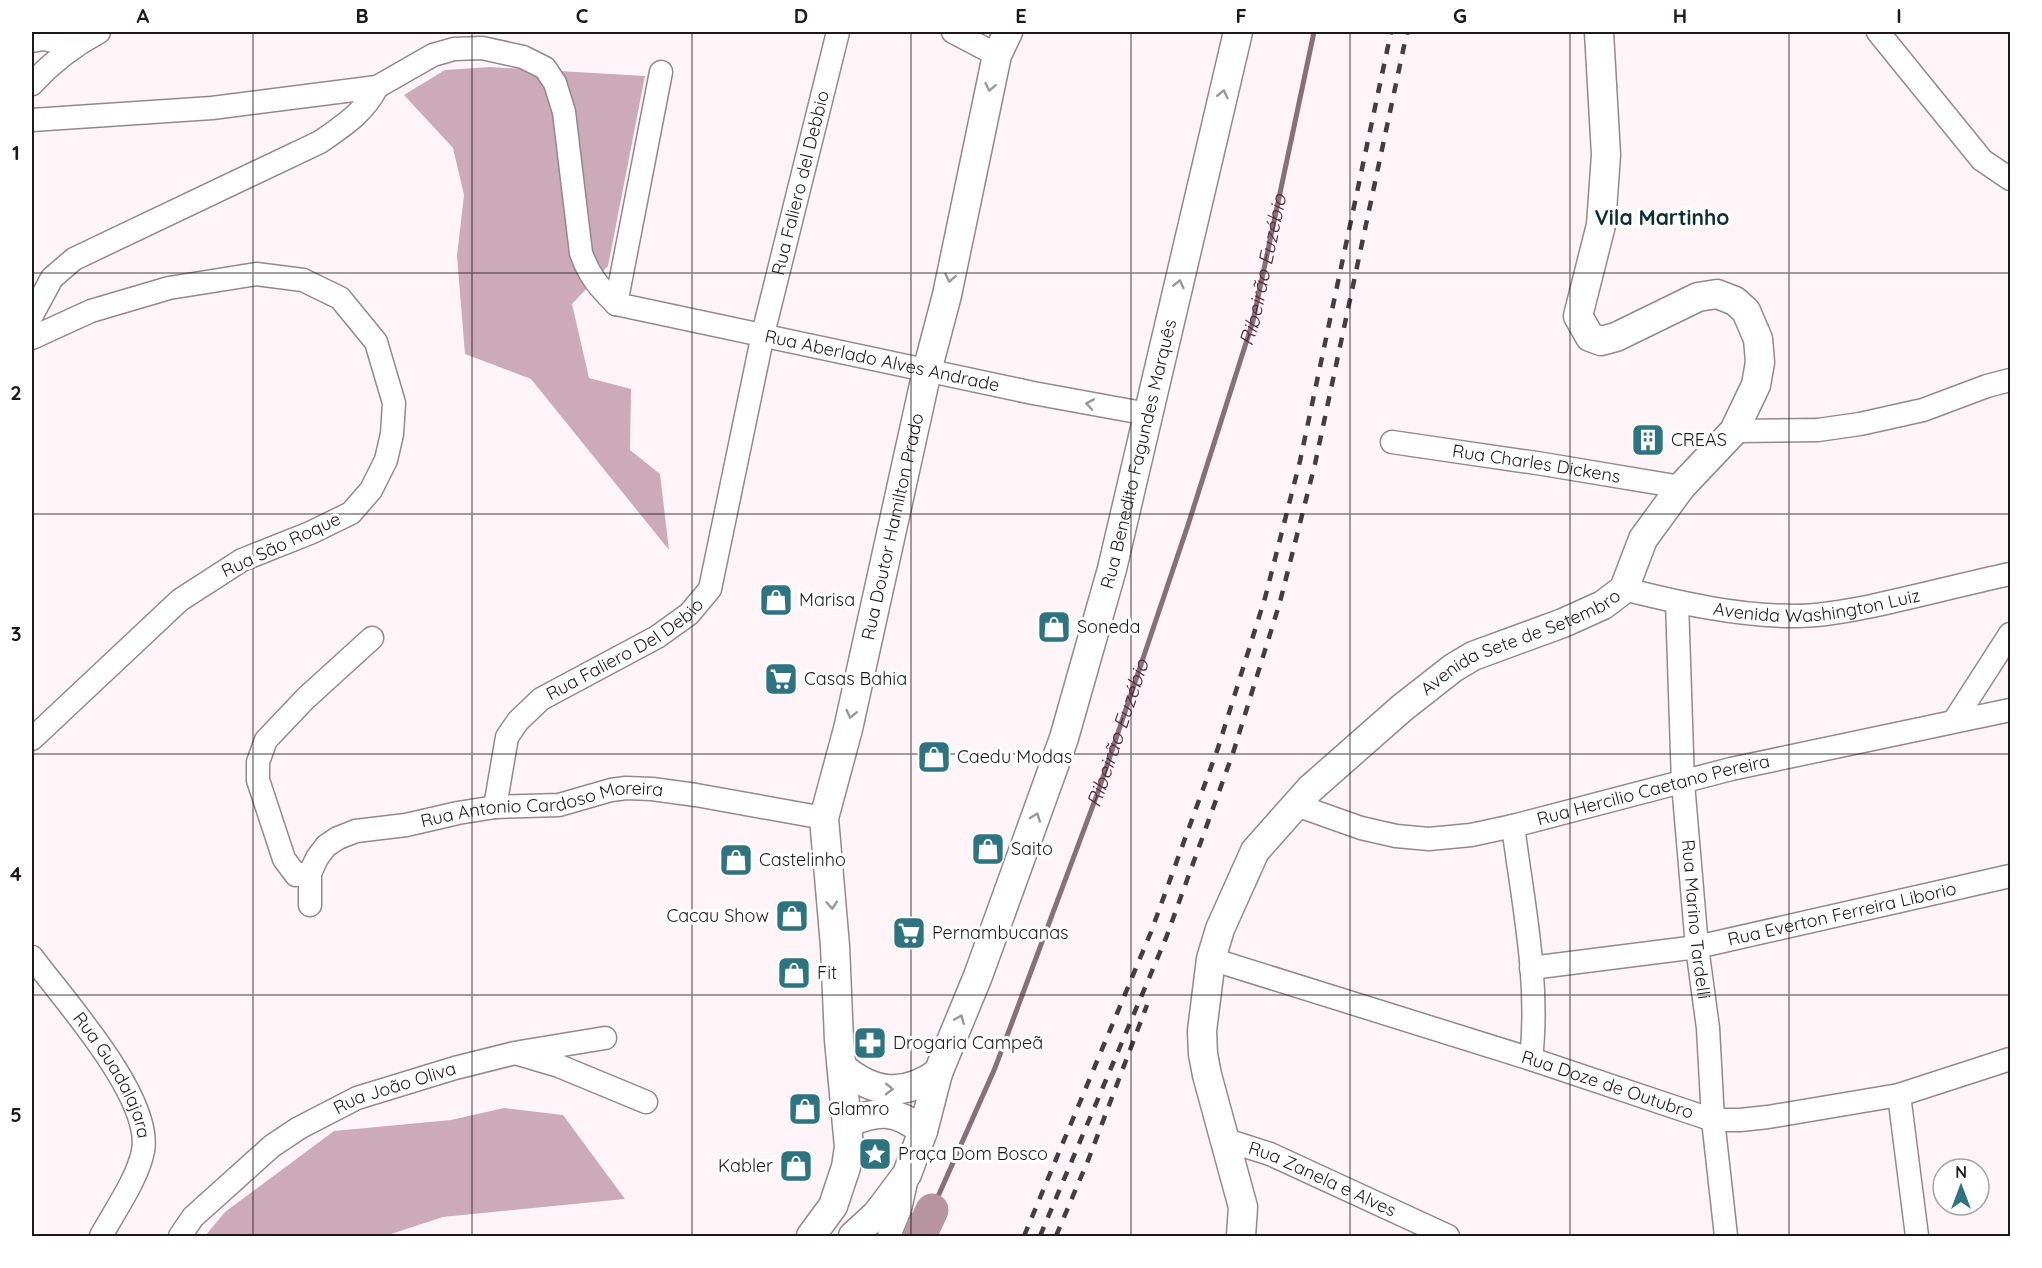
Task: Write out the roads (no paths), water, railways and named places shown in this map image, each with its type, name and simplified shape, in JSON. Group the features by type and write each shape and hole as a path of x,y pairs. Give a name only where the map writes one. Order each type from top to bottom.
{"main road":[{"name":"Rua Benedito Fagundes Marquês","path":"853,1236 877,1214 907,1174 923,1131 938,1073 978,976 1064,738 1112,569 1238,32"},
{"name":"Avenida Sete de Setembro","path":"1240,1236 1243,1207 1203,1054 1202,1031 1211,959 1221,929 1256,851 1310,789 1453,668 1473,656 1563,623 1603,605 1624,589 1643,539 1681,487 1734,431 1756,385 1760,362 1758,339 1746,312 1735,301 1717,294 1698,297 1616,337 1600,341 1590,337 1578,316 1600,225 1606,155 1599,32"},
{"name":"Rua Doutor Hamilton Prado","path":"811,1236 833,1206 849,1147 832,896 824,818 848,729 927,370 947,295 1003,43"},
{"path":"842,1067 859,1080 879,1089 919,1085 938,1073"},
{"path":"848,1123 876,1113 891,1114 904,1118 923,1131"}],"street":[{"path":"32,84 46,68 74,45 99,32"},
{"name":"Rua Faliero del Debbio","path":"763,334 837,32"},
{"path":"953,32 1003,43"},
{"path":"1878,32 1982,160 2010,179"},
{"path":"32,41 42,39 74,45"},
{"path":"32,120 212,108 377,87 433,55 454,49 483,48 523,57 545,68 555,83 564,112 581,253 586,268 595,282 616,304"},
{"path":"616,304 661,72"},
{"path":"32,315 52,278 74,259 320,142 356,117 370,102 377,87"},
{"name":"Rua São Roque","path":"32,338 91,311 169,288 256,274 303,279 340,298 376,342 394,403 392,434 386,460 372,490 351,513 310,533 242,560 180,600 32,739"},
{"name":"Rua Aberlado Alves Andrade","path":"616,304 1034,393 1148,414"},
{"name":"Rua Faliero Del Debio","path":"495,807 507,737 518,721 541,699 657,637 689,614 710,589 763,334"},
{"path":"1734,431 1818,430 1860,424 1923,410 1987,386 2010,380"},
{"name":"Rua Charles Dickens","path":"1392,442 1681,487"},
{"name":"Avenida Washington Luiz","path":"1624,589 1677,602 1754,615 1798,616 1839,612 2010,574"},
{"name":"Rua Marino Tardelli","path":"1677,602 1683,783 1697,947 1708,1028 1713,1120 1726,1236"},
{"path":"1954,722 2010,634"},
{"path":"310,905 310,873 296,875 284,859 258,780 258,762 266,740 306,698 372,638"},
{"name":"Rua Hercilio Caetano Pereira","path":"1296,805 1361,828 1429,840 1513,826 1731,769 2010,710"},
{"name":"Rua Antonio Cardoso Moreira","path":"310,873 326,846 356,831 406,825 495,807 558,805 611,790 652,789 824,818"},
{"path":"1513,826 1531,968 1534,1019 1531,1059"},
{"name":"Rua Everton Ferreira Liborio","path":"1531,968 1697,947 2010,876"},
{"name":"Rua Guadalajara","path":"32,957 112,1063 132,1096 143,1128 145,1140 143,1154 101,1236"},
{"name":"Rua Doze de Outubro","path":"1211,959 1531,1059 1713,1120 1768,1117 1899,1095 2008,1056"},
{"name":"Rua João Oliva","path":"180,1236 193,1217 272,1146 299,1128 357,1098 516,1053 605,1038"},
{"path":"516,1053 558,1066 646,1102"},
{"path":"1899,1095 1917,1236"},
{"name":"Rua Zanela e Alves","path":"1226,1140 1270,1154 1449,1236"},
{"path":"889,1236 900,1209 907,1174"}],"waterway":[{"name":"Ribeirão Euzébio","path":"907,1217 932,1210 995,1068 1098,792 1188,525 1253,321 1314,32"},
{"name":"Ribeirão Euzébio","path":"920,1236 932,1210"}],"railway":[{"path":"1024,1236 1151,932 1218,748 1265,598 1300,461 1391,32"},
{"path":"1040,1236 1166,938 1233,753 1280,602 1315,464 1407,32"},
{"path":"1056,1236 1089,1158 1147,1005"}],"place":[{"name":"CREAS","path":"1648,440"},
{"name":"Marisa","path":"776,600"},
{"name":"Soneda","path":"1054,627"},
{"name":"Casas Bahia","path":"781,679"},
{"name":"Caedu Modas","path":"934,757"},
{"name":"Saito","path":"988,849"},
{"name":"Castelinho","path":"736,860"},
{"name":"Cacau Show","path":"792,916"},
{"name":"Pernambucanas","path":"909,933"},
{"name":"Fit","path":"794,973"},
{"name":"Drogaria Campeã","path":"870,1043"},
{"name":"Glamro","path":"805,1109"},
{"name":"Praça Dom Bosco","path":"875,1154"},
{"name":"Kabler","path":"796,1166"}],"district":[{"name":"Vila Martinho","path":"1662,218"}]}
